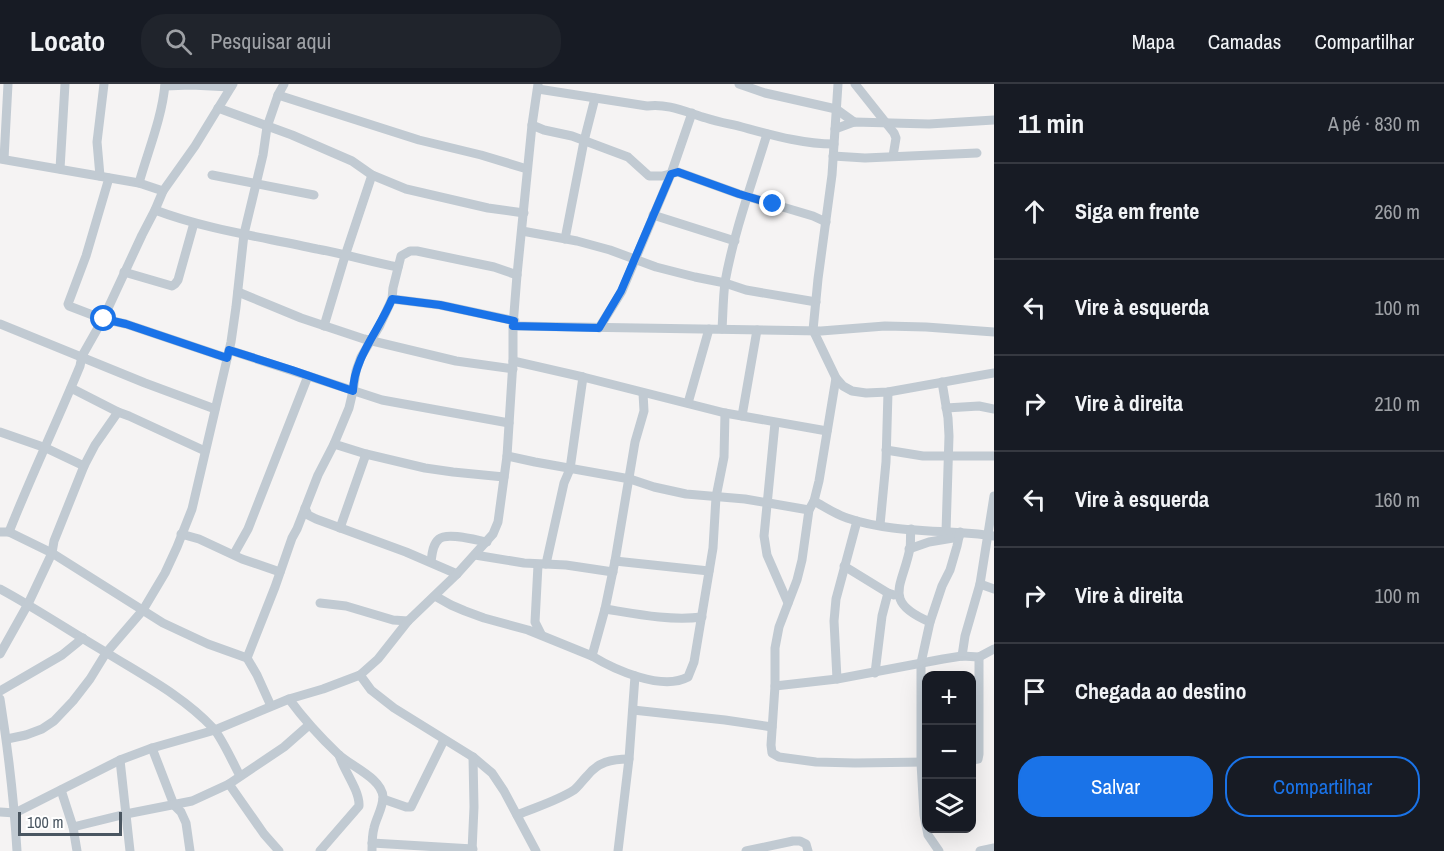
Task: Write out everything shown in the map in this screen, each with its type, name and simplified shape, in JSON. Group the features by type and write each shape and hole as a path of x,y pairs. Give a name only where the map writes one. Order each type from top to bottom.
{"street":[{"path":"8,84 2,159 139,183 163,191"},
{"path":"60,168 65,84"},
{"path":"104,84 97,141 98,160 104,177 86,256 69,304 70,307 104,319 292,370 393,403 509,423"},
{"path":"7,738 26,735 42,729 54,721 73,701 106,652 143,610 165,573 182,534 192,508 228,354 244,234 249,221 267,127 284,84"},
{"path":"739,84 765,93 836,109 854,122"},
{"path":"838,84 833,156 813,330 836,378 852,391 866,393 888,392 994,373"},
{"path":"855,84 894,133 896,138 893,156"},
{"path":"139,183 155,130 165,85 232,86"},
{"path":"232,86 195,146 163,191 104,319 82,356 45,448 5,532 52,553 163,622 208,644 247,658 270,706"},
{"path":"0,812 15,813 120,760 152,748 215,730 270,706 360,675 378,659 408,621 457,574 493,534 498,522 507,456 517,275 538,86 595,98 647,106 657,105 767,134 820,144 834,144"},
{"path":"278,95 419,140 527,169"},
{"path":"565,238 595,98"},
{"path":"218,108 292,135 352,161 372,175 406,189 478,206 524,213"},
{"path":"599,328 621,291 671,174 692,113"},
{"path":"835,129 854,122 929,124 994,120"},
{"path":"532,125 628,157 649,176 678,172 826,222"},
{"path":"722,329 725,283 747,196 767,134"},
{"path":"833,156 865,158 977,153"},
{"path":"212,175 314,195"},
{"path":"324,326 372,175"},
{"path":"155,210 194,223 399,267"},
{"path":"653,215 735,241"},
{"path":"124,272 175,285 194,223"},
{"path":"522,231 600,247 634,260 746,290 816,302"},
{"path":"247,658 292,538 349,408 356,371 392,299 401,256 410,251 417,251 494,267 517,275"},
{"path":"238,291 324,326 456,361 513,365 583,376 725,413 827,431"},
{"path":"392,299 440,305 514,324 599,328 757,330 885,326 994,332"},
{"path":"0,324 215,409"},
{"path":"688,403 709,329"},
{"path":"742,416 757,330"},
{"path":"234,554 248,528 308,376"},
{"path":"540,634 535,621 542,564 570,468 583,376"},
{"path":"836,378 819,481 811,505 802,560 779,627 775,648 772,753 779,757 816,762 922,762"},
{"path":"942,382 949,436 946,532"},
{"path":"71,388 117,412 205,451"},
{"path":"880,525 888,392"},
{"path":"592,656 613,572 635,442 644,411 643,393"},
{"path":"644,411 661,397"},
{"path":"946,408 979,406 994,409"},
{"path":"0,654 28,604 52,553 54,541 84,466 117,412"},
{"path":"435,596 475,615 540,634 635,676 662,681 681,681 688,678 694,662 713,548 717,497 724,457 725,413"},
{"path":"774,423 764,536 767,555 788,603"},
{"path":"0,432 45,448 84,466"},
{"path":"334,444 425,468 504,477"},
{"path":"886,450 923,456 994,456"},
{"path":"340,528 366,454"},
{"path":"507,456 630,479 671,491 811,505 858,521 880,525 959,534 990,535"},
{"path":"962,656 990,535 994,496"},
{"path":"305,508 308,515 321,521 457,574"},
{"path":"297,529 321,521"},
{"path":"837,679 834,621 836,599 858,521"},
{"path":"875,673 882,616 899,583 909,549 911,529"},
{"path":"182,534 280,572"},
{"path":"909,549 959,534"},
{"path":"923,725 921,663 930,622 950,570 959,534"},
{"path":"431,562 433,548 438,540 445,536 487,542"},
{"path":"475,555 613,572"},
{"path":"615,561 709,571"},
{"path":"844,566 893,595 915,616 930,622"},
{"path":"980,585 994,589"},
{"path":"0,589 140,672 188,705 215,730 240,776"},
{"path":"320,603 346,606 393,620 408,621"},
{"path":"605,609 683,618 702,616"},
{"path":"528,630 535,621"},
{"path":"0,691 46,665 83,638"},
{"path":"775,686 875,673 962,656 979,657 994,649"},
{"path":"976,759 979,754 979,657"},
{"path":"360,675 371,690 394,708 473,757 492,773 536,851"},
{"path":"618,851 629,759 635,676"},
{"path":"0,699 7,738 17,851"},
{"path":"289,699 309,725 339,755 364,772 379,786 383,799 374,828 372,847 472,850 473,757"},
{"path":"633,710 772,727"},
{"path":"73,828 126,814 192,801 229,784 284,747 309,725"},
{"path":"383,799 411,807 444,740"},
{"path":"152,748 174,805 181,812 186,823 190,851"},
{"path":"320,851 359,806 359,798 339,755"},
{"path":"517,815 568,793 579,786 596,766 604,762 629,759"},
{"path":"120,760 129,851"},
{"path":"924,779 925,826 939,851"},
{"path":"229,784 264,834 279,851"},
{"path":"61,790 73,828 76,851"},
{"path":"746,851 794,841 806,844 808,851"},
{"path":"980,851 994,848"}],"route":[{"path":"104,319 126,324 227,358 229,350 250,356 353,391 356,371 392,299 440,305 488,315 514,321 513,326 599,328 621,291 671,174 678,172 773,204"}]}
